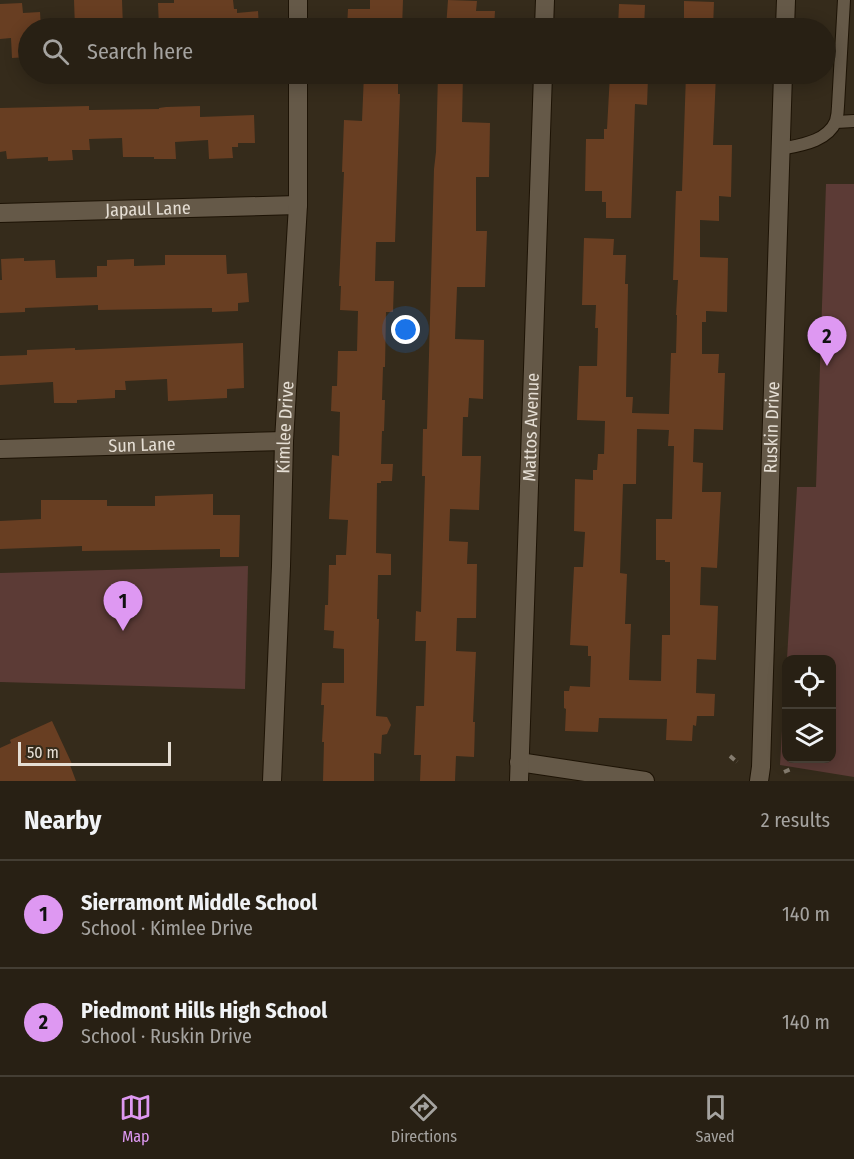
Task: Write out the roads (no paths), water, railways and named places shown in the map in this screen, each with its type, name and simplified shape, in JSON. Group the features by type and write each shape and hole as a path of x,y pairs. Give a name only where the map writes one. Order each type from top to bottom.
{"street":[{"path":"298,0 298,18"},
{"path":"544,18 545,0"},
{"path":"785,18 786,0"},
{"name":"Kimlee Drive","path":"272,781 284,441 298,205 298,84"},
{"name":"Mattos Avenue","path":"519,781 543,84"},
{"name":"Ruskin Drive","path":"759,781 783,84"},
{"name":"Japaul Lane","path":"0,213 298,205"},
{"name":"Sun Lane","path":"0,449 284,441"},
{"path":"519,762 645,781"}],"lane":[{"path":"781,149 803,145 826,135 836,122 844,0"},
{"path":"836,122 854,121"}],"place":[{"name":"Piedmont Hills High School","path":"827,366"},
{"name":"Sierramont Middle School","path":"123,631"}]}
